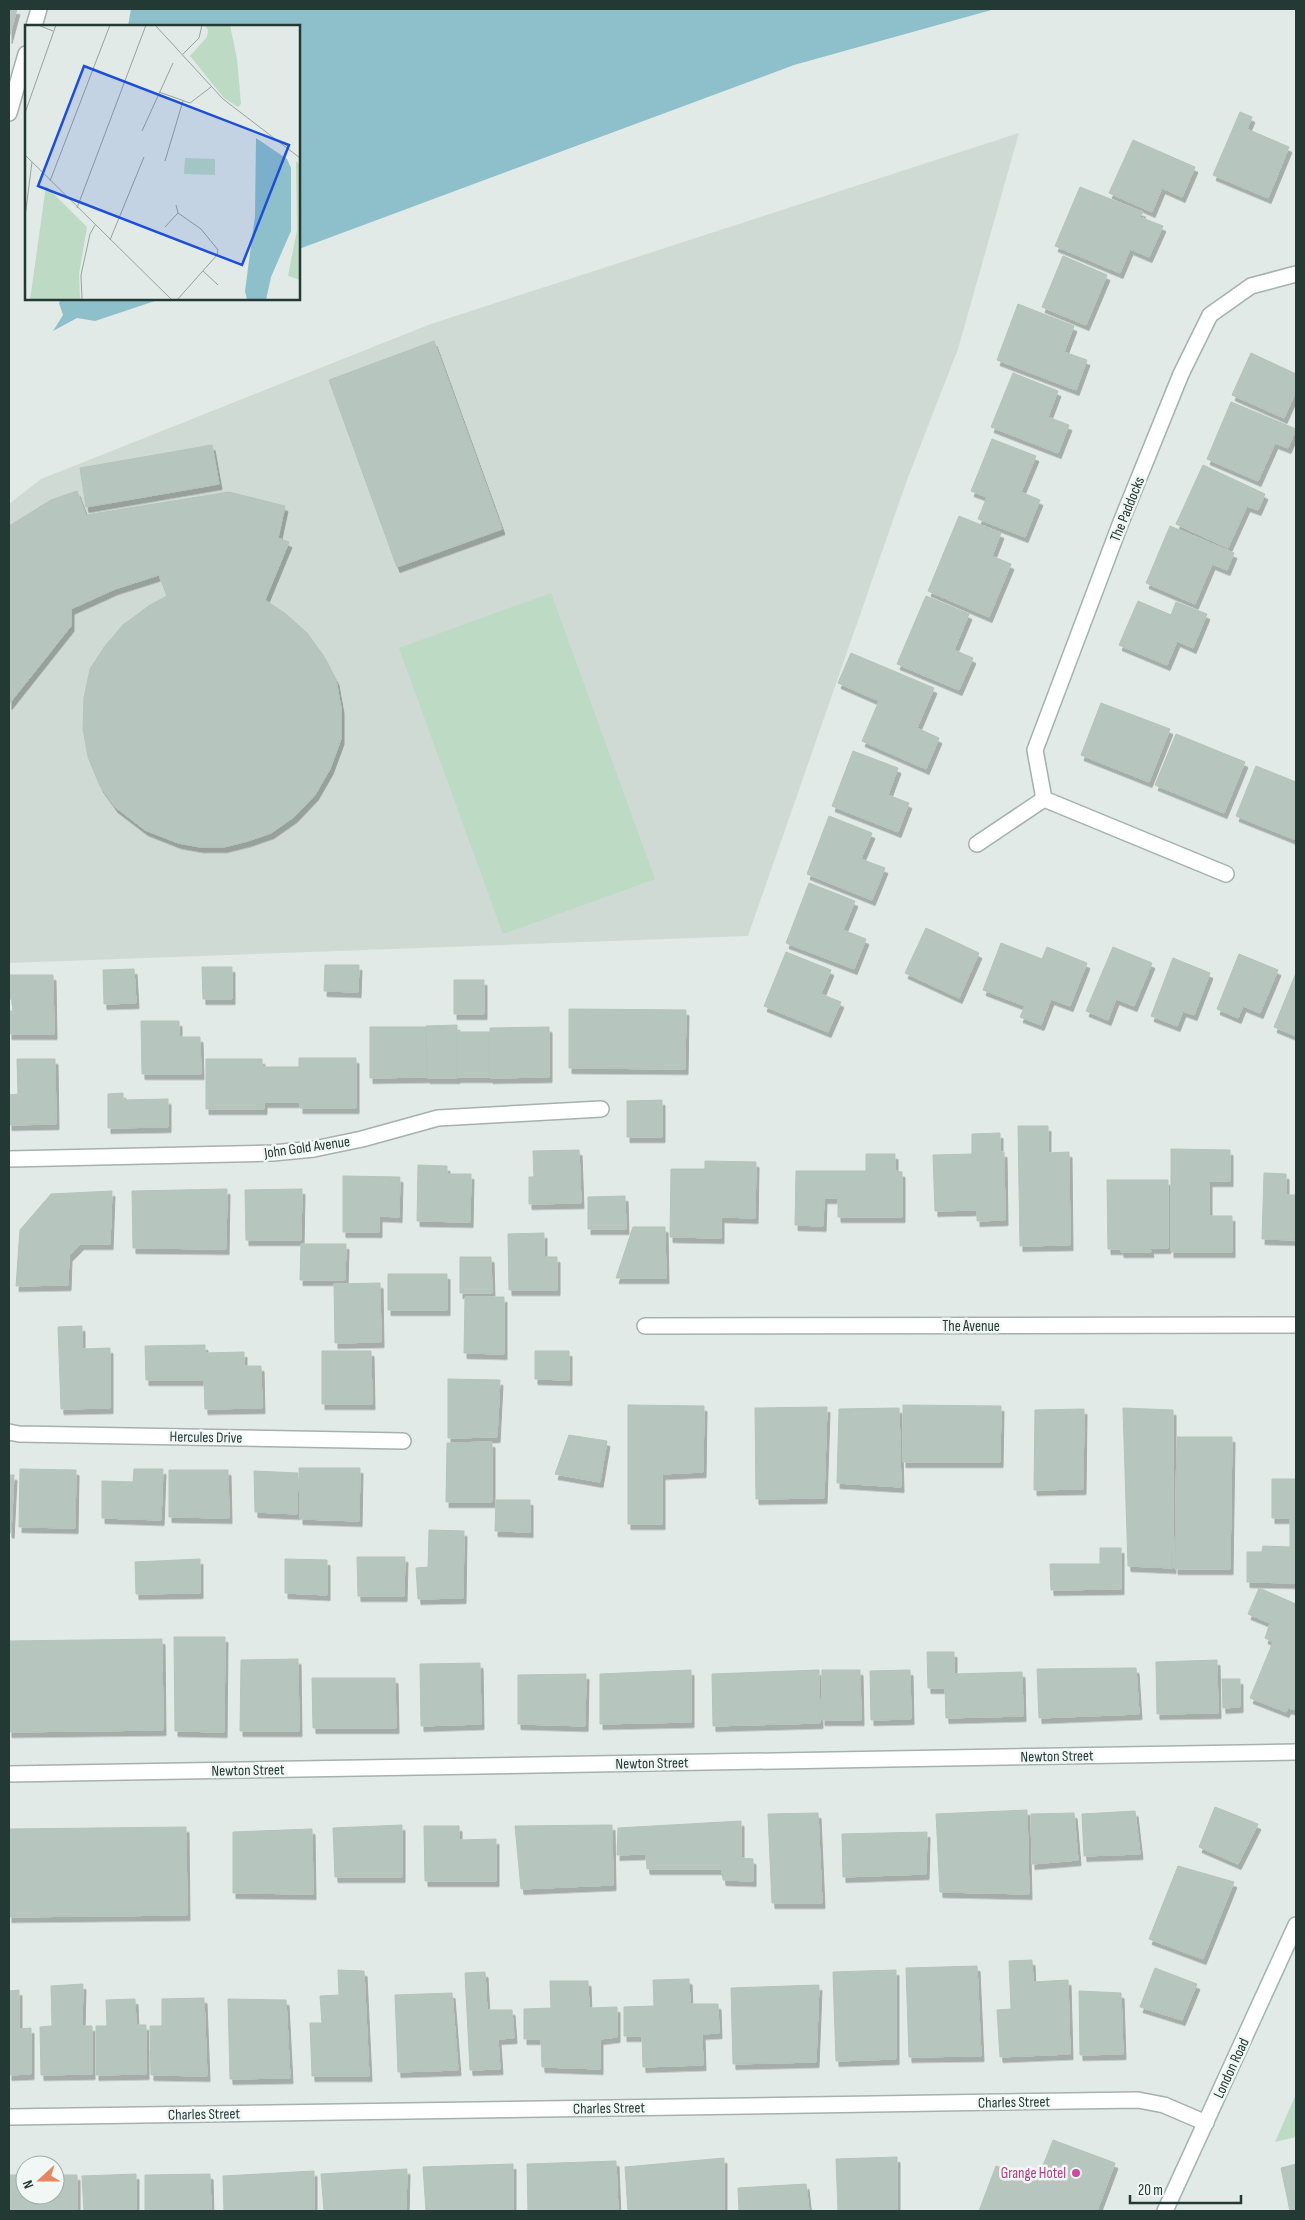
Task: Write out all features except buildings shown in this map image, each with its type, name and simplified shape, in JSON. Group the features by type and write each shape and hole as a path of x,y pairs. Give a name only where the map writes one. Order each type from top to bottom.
{"street":[{"path":"34,25 39,9"},
{"path":"9,113 25,57"},
{"name":"The Paddocks","path":"1044,799 1035,750 1121,522 1181,374 1210,315 1251,286 1296,274"},
{"path":"977,844 1044,799 1226,874"},
{"name":"John Gold Avenue","path":"9,1159 274,1153 314,1149 362,1139 438,1118 601,1110"},
{"name":"The Avenue","path":"645,1326 1296,1325"},
{"name":"Hercules Drive","path":"9,1432 18,1434 402,1441"},
{"name":"Newton Street","path":"9,1774 1296,1752"},
{"name":"London Road","path":"1165,2211 1296,1925"},
{"name":"Charles Street","path":"9,2117 1138,2100 1164,2105 1206,2123"}],"shaded area":[{"path":"1019,133 958,349 907,480 748,936 9,963 9,504 41,479 431,324"}],"green space":[{"path":"551,593 655,879 503,934 399,648"},
{"path":"1296,2094 1296,2137 1275,2142"}],"water":[{"path":"131,9 995,9 794,65 300,249 300,25 128,25"},
{"path":"60,300 158,300 95,321 77,318 53,331 63,315 59,303"}],"place":[{"name":"Grange Hotel","path":"1076,2173"}]}
